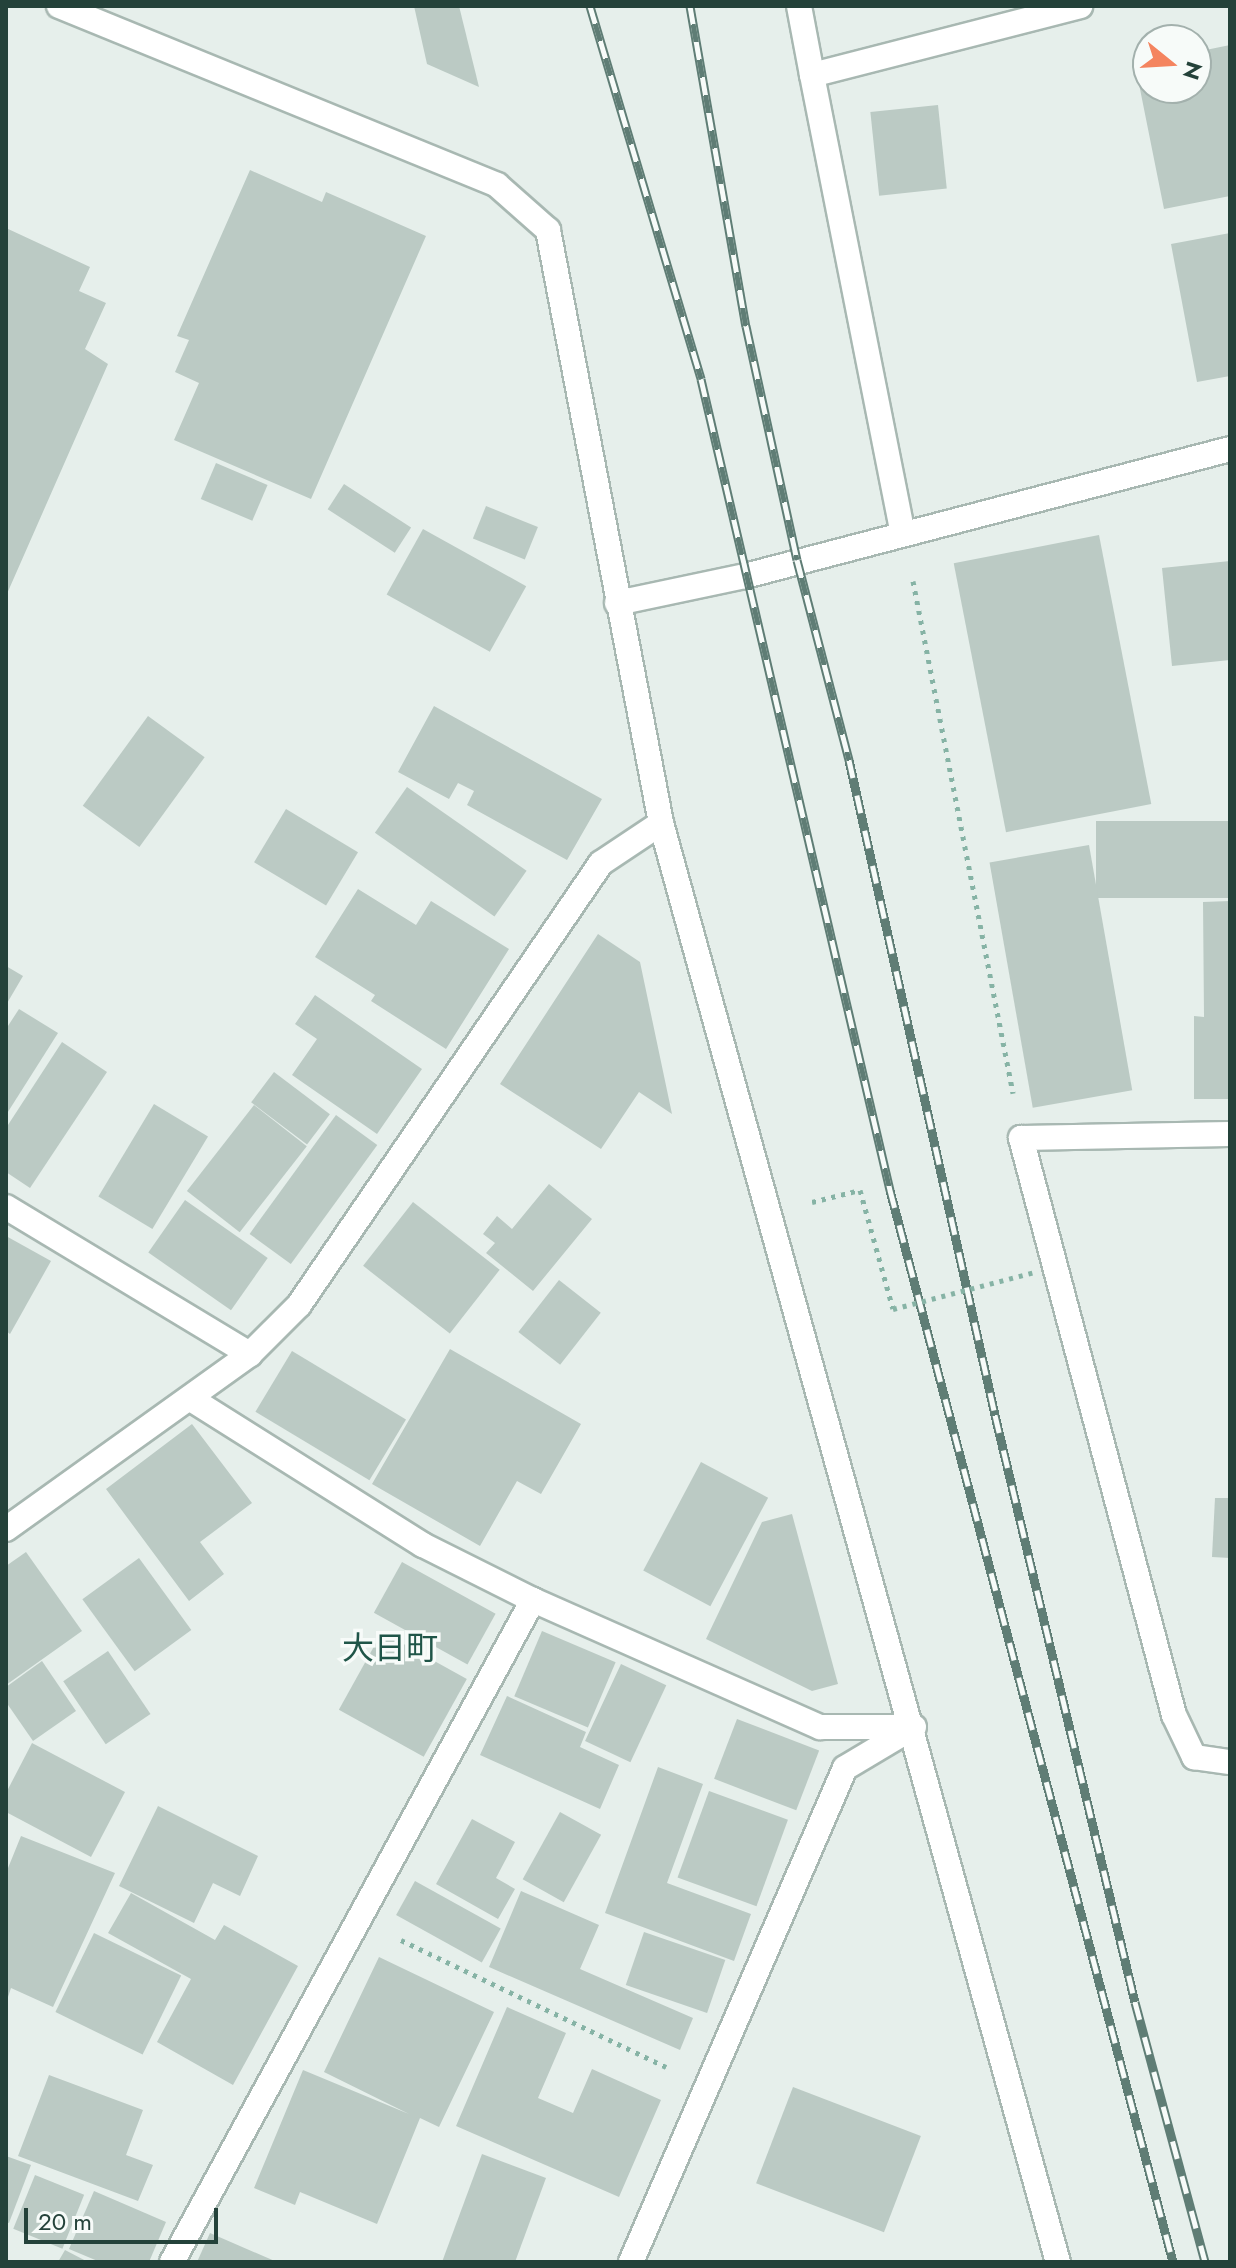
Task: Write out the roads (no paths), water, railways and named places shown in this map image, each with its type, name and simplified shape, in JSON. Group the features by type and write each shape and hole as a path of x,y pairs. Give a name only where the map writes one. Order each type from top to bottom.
{"street":[{"path":"59,6 497,185 548,230 661,823 848,1517 914,1727 1058,2262"},
{"path":"799,6 903,533"},
{"path":"812,75 1080,6"},
{"path":"617,603 745,576 1230,449"},
{"path":"6,1529 250,1354 299,1305 601,863 661,823"},
{"path":"1230,1134 1021,1138 1174,1715 1194,1757 1230,1762"},
{"path":"6,1207 250,1354"},
{"path":"191,1399 423,1545 533,1600 820,1727 914,1727"},
{"path":"172,2262 533,1600"},
{"path":"631,2262 703,2085 845,1768 914,1727"}],"railway":[{"path":"590,6 701,379 890,1190 1173,2262"},
{"path":"690,6 746,326 797,560 849,760 995,1415 1135,2002 1205,2262"}],"district":[{"name":"大日町","path":"390,1648"}]}
